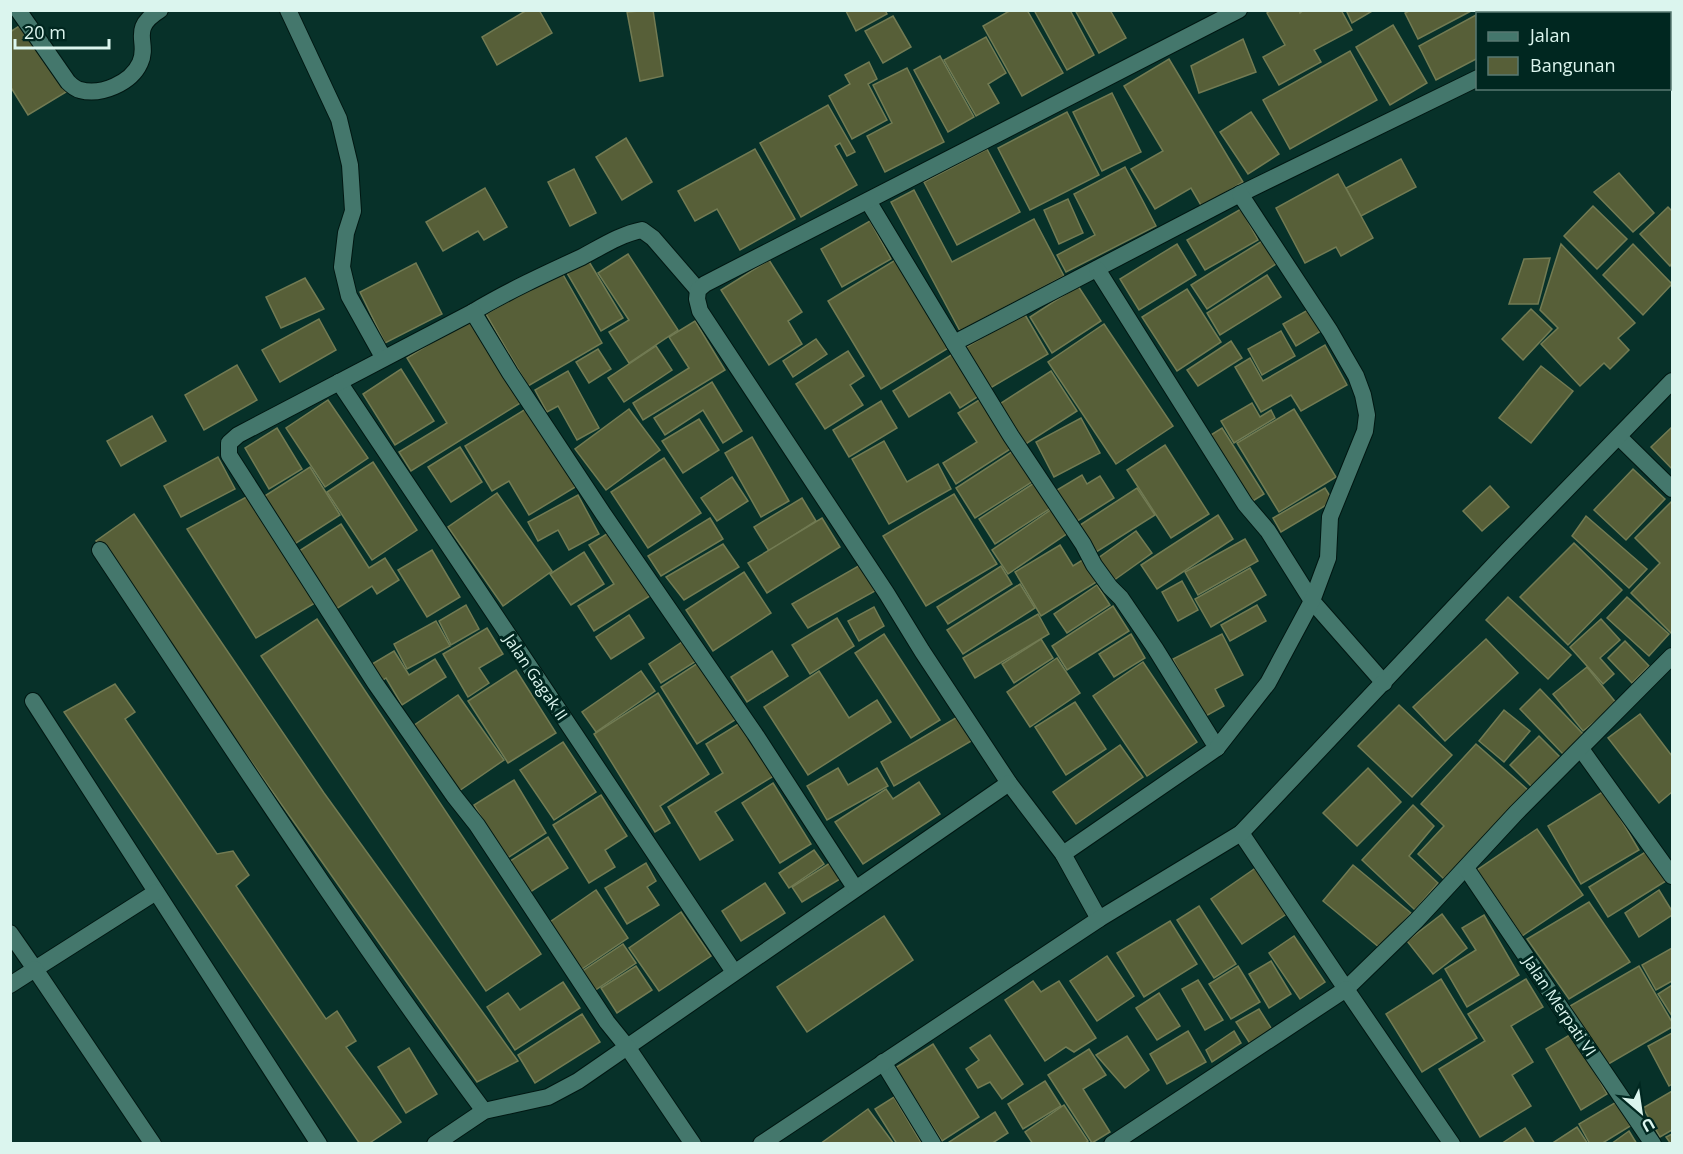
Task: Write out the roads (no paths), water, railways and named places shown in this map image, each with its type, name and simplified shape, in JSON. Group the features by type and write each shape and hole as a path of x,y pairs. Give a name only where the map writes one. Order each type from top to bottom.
{"street":[{"path":"18,10 68,82 79,90 114,87 136,72 142,60 143,27 150,17 160,10"},
{"path":"288,10 339,119 350,165 353,211 346,233 342,267 349,296 382,357"},
{"path":"1099,919 1063,854 1009,783 700,311 698,291 705,284 1239,10"},
{"path":"954,343 1240,194 1476,79"},
{"path":"1063,854 1217,748 1268,683 1311,601 1328,558 1330,517 1365,430 1367,415 1356,376 1330,330 1240,194"},
{"path":"868,201 1011,436 1083,544 1098,571 1121,598 1155,648 1217,748"},
{"path":"693,1143 628,1048 607,1022 477,825 375,683 229,455 229,443 238,435 382,357 508,292 634,232 642,230 653,238 698,291"},
{"path":"1097,269 1245,504 1268,531 1311,601 1384,683"},
{"path":"472,312 604,515 749,724 855,888"},
{"path":"761,1143 1099,919 1241,833 1508,550 1672,381"},
{"name":"Jalan Gagak II","path":"339,382 734,972"},
{"path":"1619,437 1672,489"},
{"path":"100,550 309,866 409,1010 484,1112"},
{"path":"1112,1143 1346,989 1672,656"},
{"path":"33,701 318,1143"},
{"path":"1581,749 1672,876"},
{"path":"435,1143 484,1112 548,1097 578,1082 1009,783"},
{"path":"1241,833 1452,1143"},
{"name":"Jalan Merpati VI","path":"1466,868 1653,1143"},
{"path":"10,984 156,892"},
{"path":"10,933 153,1143"},
{"path":"883,1062 933,1143"}]}
